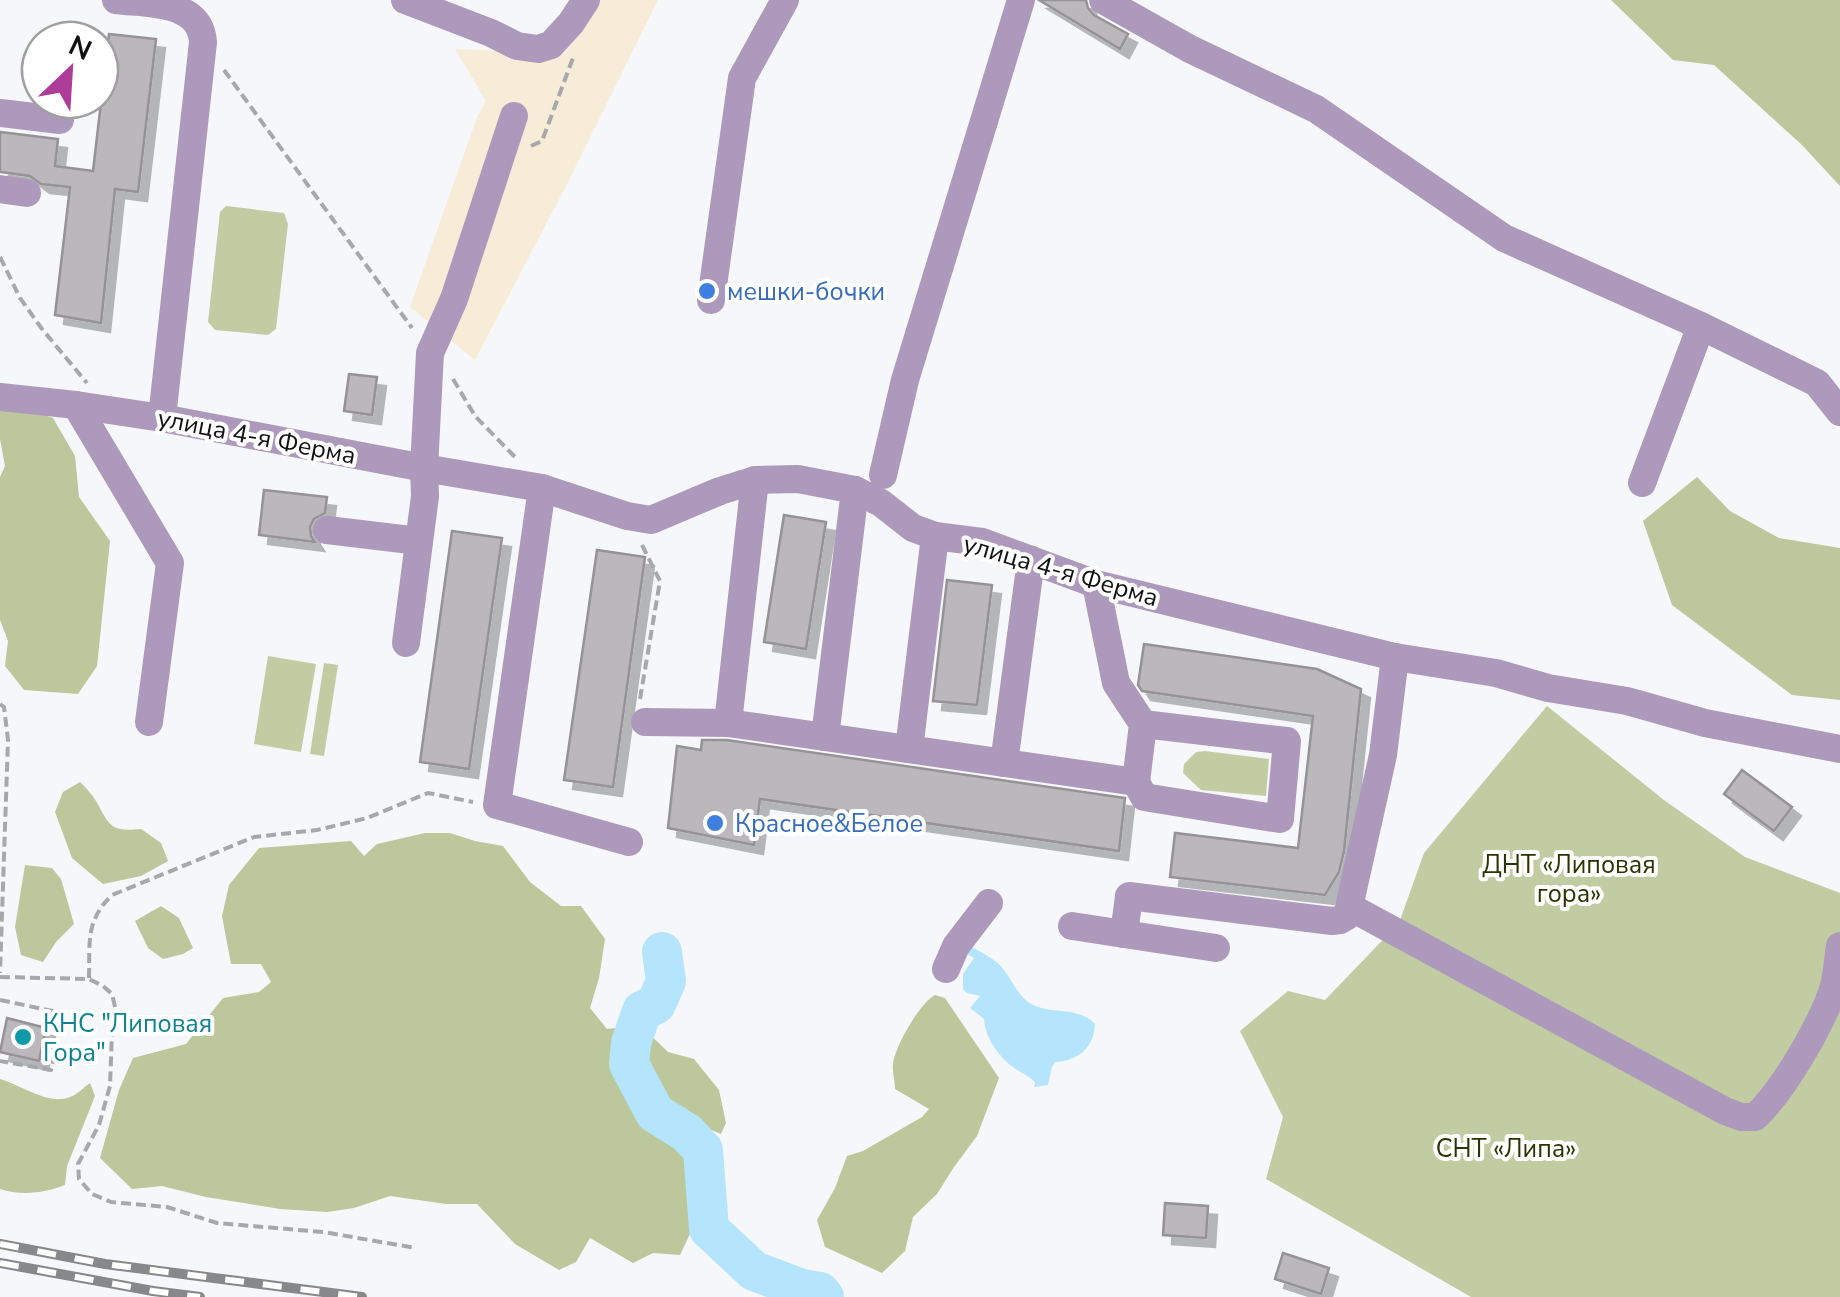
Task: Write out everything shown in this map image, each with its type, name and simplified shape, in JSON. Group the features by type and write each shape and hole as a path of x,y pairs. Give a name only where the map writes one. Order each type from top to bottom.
{"street":[{"path":"116,0 184,10 202,29 162,418"},
{"path":"405,0 517,46 538,50 551,46 578,11"},
{"path":"711,300 742,78 785,0"},
{"path":"884,475 905,380 1021,0"},
{"path":"1103,0 1190,48 1316,109 1504,238 1701,326 1816,384 1840,412"},
{"path":"406,643 425,496 430,353 454,298 514,116"},
{"path":"1642,483 1701,326"},
{"name":"улица 4-я Ферма","path":"0,398 76,404 162,418 534,486 626,516 651,520 755,480 798,479 855,490 881,503 913,528 935,536 982,542 1096,584 1395,657 1496,673 1548,688 1627,701 1706,723 1840,749"},
{"path":"76,404 170,563 149,722"},
{"path":"728,723 755,480"},
{"path":"534,486 498,805 629,842"},
{"path":"825,737 855,490"},
{"path":"327,530 419,541"},
{"path":"909,749 935,536"},
{"path":"1004,763 1031,560"},
{"path":"1096,584 1116,684 1143,724 1136,782 1144,797 1280,819 1286,741 1143,724"},
{"path":"1124,934 1130,896 1332,921 1347,916 1383,755 1395,657"},
{"path":"642,716 728,723 1136,782"},
{"path":"946,969 956,946 989,903"},
{"path":"1350,907 1741,1117 1755,1117 1766,1107 1811,1039 1834,986 1840,946"},
{"path":"1072,926 1216,948"}],"path":[{"path":"499,160 542,140 574,55 578,11"},
{"path":"203,42 430,353 458,385 475,416 517,460 534,486"},
{"path":"0,257 20,298 42,329 109,410"},
{"path":"626,516 660,581 642,716"},
{"path":"0,704 4,707 8,740 0,975 89,979 112,994 116,1011 110,1086 98,1125 78,1164 79,1179 92,1194 111,1202 167,1207 217,1223 323,1232 416,1248"},
{"path":"89,979 90,926 98,909 112,895 254,837 317,830 367,818 428,793 498,805"},
{"path":"0,1000 62,1013 51,1070 0,1061"}],"shaded area":[{"path":"599,0 658,0 475,360 410,307 486,101 455,49 564,54"}],"green space":[{"path":"1611,0 1840,0 1840,186 1802,145 1714,65 1673,60"},
{"path":"226,206 284,213 288,224 276,329 268,335 215,330 208,322 220,212"},
{"path":"0,407 23,408 53,418 75,456 79,497 110,541 97,666 78,694 24,690 5,666 8,641 0,620 0,477 5,466"},
{"path":"1697,477 1730,511 1779,538 1840,548 1840,700 1792,695 1672,605 1643,521"},
{"path":"268,656 316,664 301,752 254,744"},
{"path":"324,663 338,665 324,756 310,754"},
{"name":"СНТ «Липа»","path":"1547,706 1664,800 1745,857 1840,893 1840,1297 1471,1297 1266,1179 1283,1117 1240,1031 1288,991 1325,1000 1399,923 1424,853"},
{"path":"1196,752 1269,759 1266,796 1201,790 1183,773 1184,764"},
{"path":"80,782 112,826 141,829 161,843 168,861 141,876 103,884 72,858 55,812 63,792"},
{"path":"425,833 450,833 503,846 530,882 561,906 581,906 605,939 590,1008 607,1029 640,1025 668,1052 694,1059 719,1090 726,1123 721,1134 671,1116 674,1132 690,1149 697,1177 692,1198 698,1217 680,1255 653,1253 633,1263 590,1238 576,1262 559,1270 515,1244 477,1204 390,1196 327,1212 280,1209 162,1186 132,1189 100,1158 119,1090 133,1058 186,1044 223,998 259,992 271,982 261,964 231,964 222,916 229,885 259,848 351,841 364,856 377,844"},
{"path":"25,865 52,868 61,879 74,924 43,962 21,955 15,927"},
{"path":"161,906 179,918 193,948 163,959 148,948 135,921"},
{"path":"935,995 945,998 999,1078 977,1136 937,1194 913,1217 905,1251 882,1273 825,1247 817,1220 847,1156 863,1151 929,1109 895,1089 893,1067 909,1026"},
{"path":"0,1079 53,1099 73,1096 90,1083 95,1096 67,1166 65,1185 33,1193 0,1189"}],"water":[{"path":"972,947 1001,966 1028,1002 1080,1015 1095,1024 1092,1040 1083,1052 1055,1062 1048,1085 1034,1087 1035,1082 1003,1058 990,1040 984,1019 970,1008 980,996 963,989 963,974 974,958 959,949"}],"building":[{"path":"1039,0 1086,0 1094,15 1128,34 1120,49"},
{"path":"120,35 156,39 138,192 115,189 101,323 55,315 70,187 41,184 30,176 0,172 0,132 58,139 55,166 93,171 99,120 120,120"},
{"path":"349,374 377,377 372,415 344,411"},
{"path":"264,490 327,497 325,513 314,519 310,527 315,542 259,535"},
{"path":"784,515 826,522 806,649 764,642"},
{"path":"452,531 502,538 469,769 420,762"},
{"path":"597,550 645,557 613,787 564,780"},
{"path":"947,580 992,585 977,705 933,701"},
{"path":"1144,644 1317,669 1361,689 1344,851 1339,872 1325,895 1170,877 1175,833 1298,848 1313,716 1142,691 1138,685"},
{"path":"702,740 727,740 1125,798 1119,851 760,799 754,845 668,828 677,746 701,750"},
{"path":"1742,770 1792,807 1774,831 1724,794"},
{"name":"КНС \"Липовая Гора\"","path":"7,1018 46,1028 39,1061 0,1052"},
{"path":"1165,1203 1208,1206 1206,1238 1163,1235"},
{"path":"1283,1253 1329,1268 1321,1294 1275,1279"}],"waterway":[{"path":"662,952 666,981 656,1004 642,1011 631,1043 629,1064 655,1113 687,1133 703,1150 709,1229 754,1271 820,1292 824,1297"}],"railway":[{"path":"0,1244 105,1264 362,1297"},
{"path":"0,1263 200,1297"}],"place":[{"name":"мешки-бочки","path":"707,291"},
{"name":"Красное&Белое","path":"715,823"},
{"name":"КНС \"Липовая Гора\"","path":"23,1037"}],"park label":[{"name":"ДНТ «Липовая гора»","path":"1569,878"}]}
